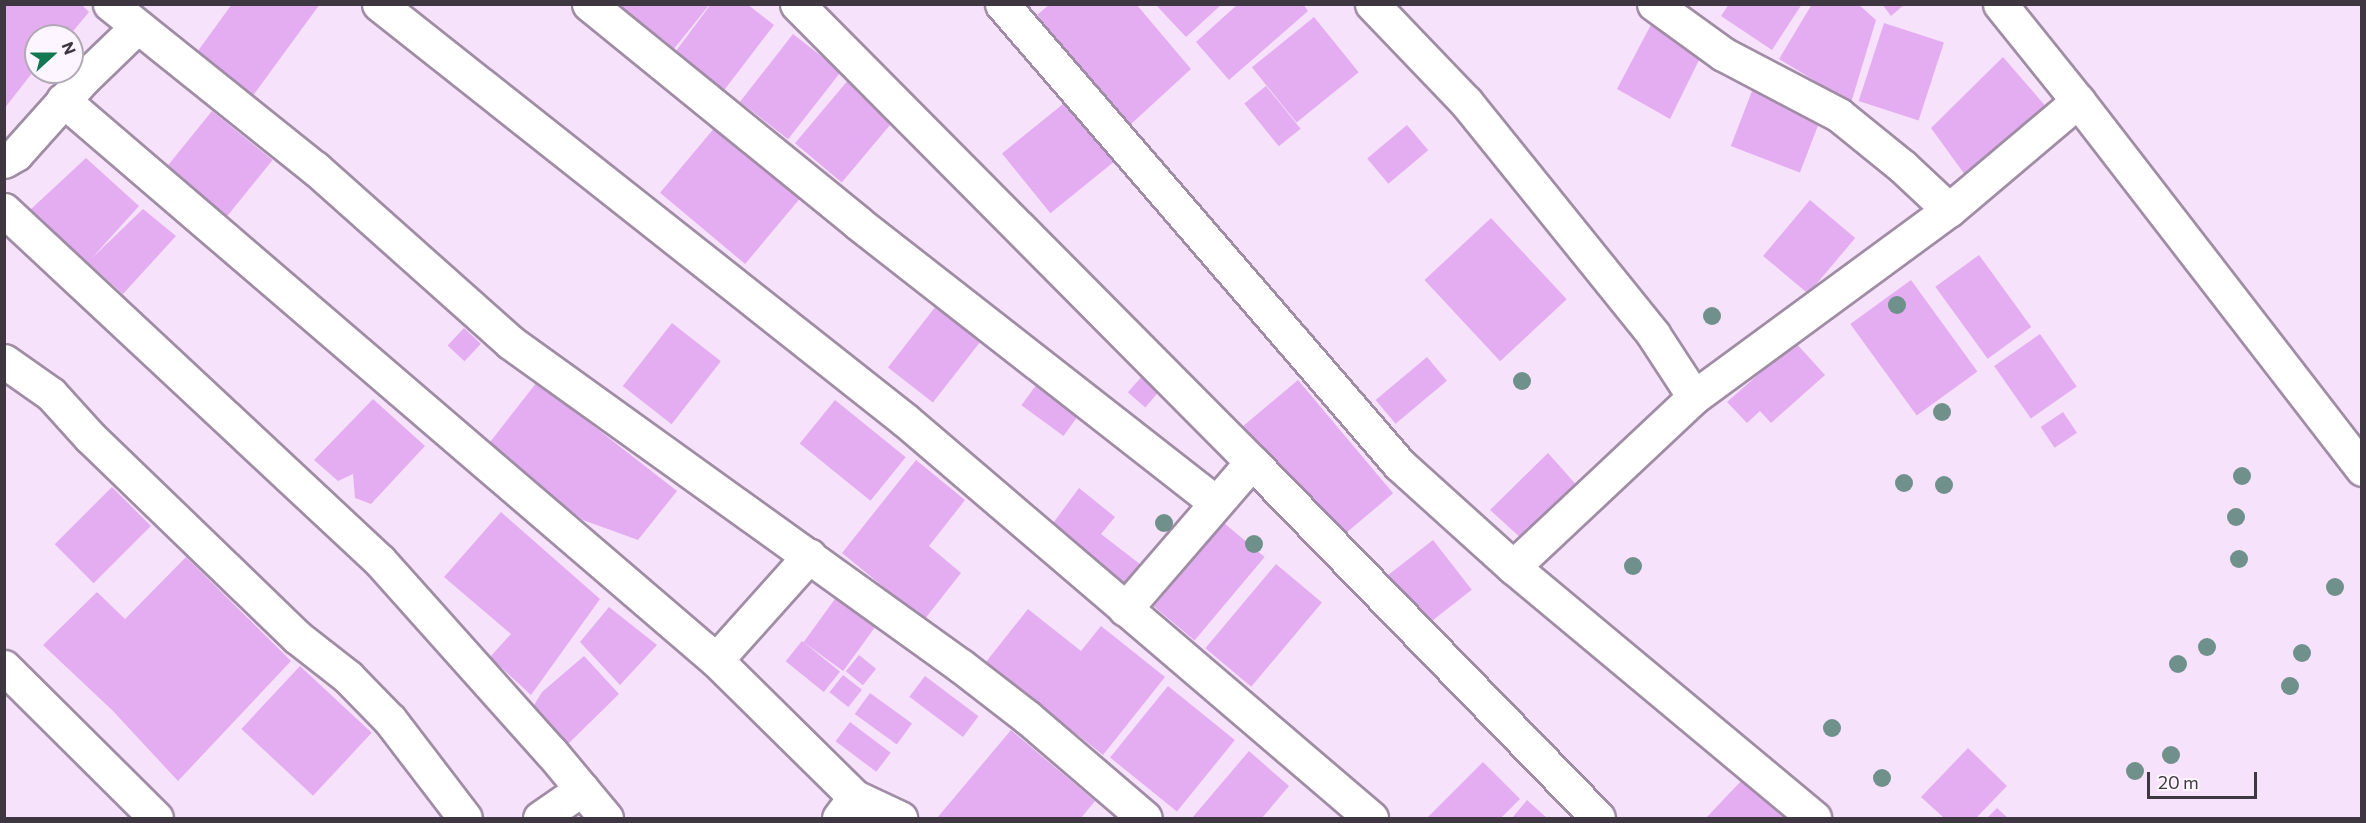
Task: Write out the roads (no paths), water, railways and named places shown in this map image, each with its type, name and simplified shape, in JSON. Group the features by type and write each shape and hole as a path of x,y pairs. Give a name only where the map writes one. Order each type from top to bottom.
{"street":[{"path":"110,4 315,168 510,342 1008,702 1145,819"},
{"path":"379,4 905,420 1371,819"},
{"path":"590,4 858,223 1215,502"},
{"path":"797,4 1252,462 1598,819"},
{"path":"1002,4 1399,464 1513,567 1814,819"},
{"path":"1372,4 1466,102 1653,334 1694,397"},
{"path":"1654,4 1723,54 1839,115 1902,166 1949,210"},
{"path":"2000,4 2078,101 2361,469"},
{"path":"4,161 16,154 63,100 137,27"},
{"path":"63,100 716,660 847,808 900,819"},
{"path":"1513,567 1694,397 1949,210 2078,101"},
{"path":"4,210 380,561 606,819"},
{"path":"4,360 51,394 90,437 297,637 348,677 390,720 465,819"},
{"path":"1125,609 1215,502 1252,462"},
{"path":"716,660 809,556"},
{"path":"4,667 156,819"},
{"path":"540,819 582,789"}]}
